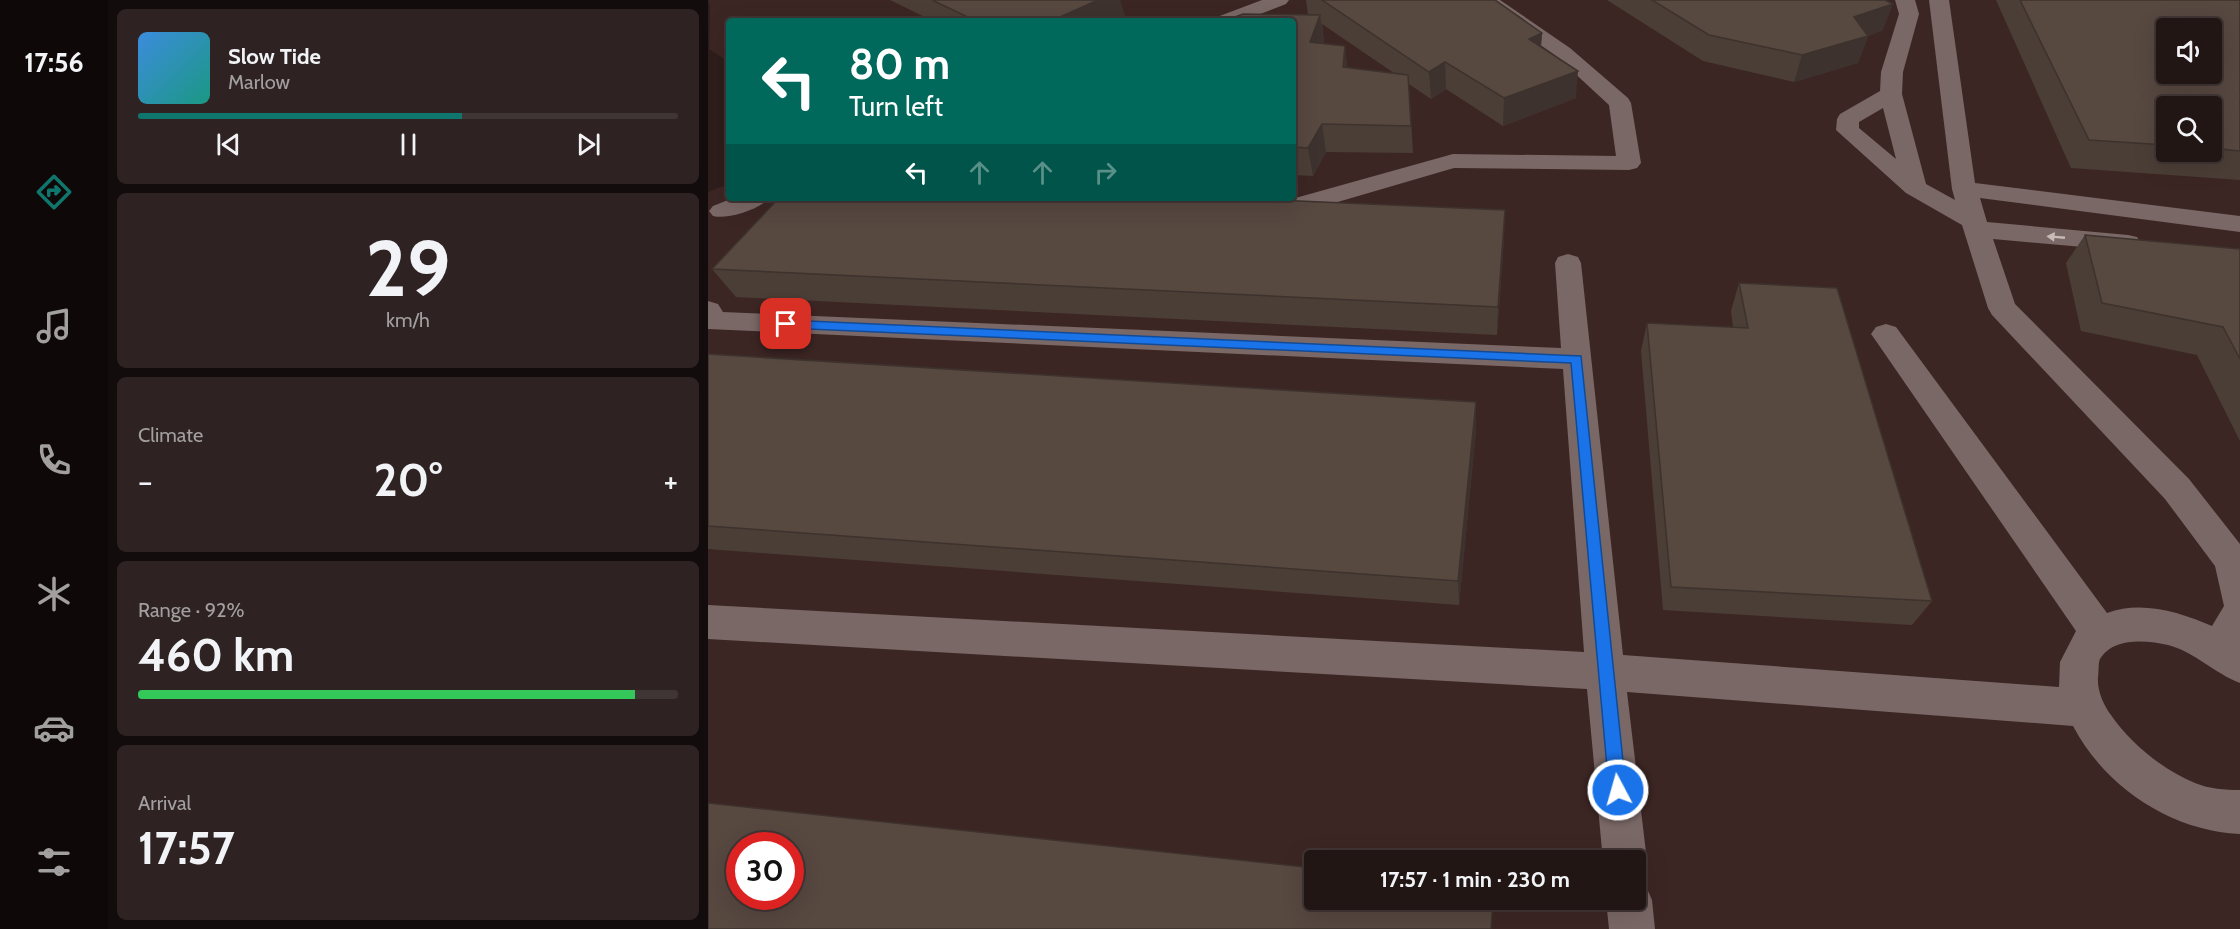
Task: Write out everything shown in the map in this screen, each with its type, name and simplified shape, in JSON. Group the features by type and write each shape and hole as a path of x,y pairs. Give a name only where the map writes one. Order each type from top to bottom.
{"street":[{"path":"1229,13 1279,0"},
{"path":"1258,201 1300,205 1454,161 1629,163 1620,103 1563,52 1487,0"},
{"path":"1905,0 1909,14 1892,72 1891,94 1915,188"},
{"path":"1939,0 1964,189 2002,308 2178,489 2240,539"},
{"path":"1891,94 1848,119 1847,130 1915,188 1976,232 2048,258 2146,256"},
{"path":"1964,189 2240,224"},
{"path":"722,211 748,201"},
{"path":"1568,263 1605,672 1624,850"},
{"path":"708,311 714,321 1576,359"},
{"path":"1886,334 2099,633"},
{"path":"2178,489 2232,561 2240,600"},
{"path":"2239,814 2201,808 2163,791 2130,767 2102,738 2085,708 2078,684 2079,663 2086,646 2099,633 2123,624 2153,624 2186,633 2230,658 2240,613"},
{"path":"708,622 1605,672 2085,708"},
{"path":"1630,910 1632,929"}],"shaded area":[{"path":"708,0 2240,0 2240,929 708,929 708,192 726,185 726,201 1296,201 1296,18 726,18 726,60 709,49 710,7"}],"building":[{"path":"932,0 1098,0 1058,18 970,18"},
{"path":"1322,0 1495,0 1542,33 1529,39 1578,71 1504,98 1445,62 1429,72"},
{"path":"1652,0 1885,0 1893,4 1854,17 1868,36 1802,55 1709,35"},
{"path":"2020,0 2240,0 2240,151 2222,149 2222,96 2156,96 2156,144 2089,140"},
{"path":"1243,14 1320,15 1310,42 1345,46 1343,67 1408,75 1411,126 1322,124 1308,148 1296,147 1296,18 1232,18"},
{"path":"776,201 1296,201 1505,210 1498,307 712,269"},
{"path":"2085,235 2240,249 2240,359 2223,327 2102,303"},
{"path":"1739,283 1837,288 1932,601 1671,587 1647,323 1748,328"},
{"path":"708,354 1476,402 1458,581 708,526"},
{"path":"708,803 1304,867 1304,910 1492,910 1491,929 708,929"}],"route":[{"path":"786,324 1576,359 1618,790"}]}
